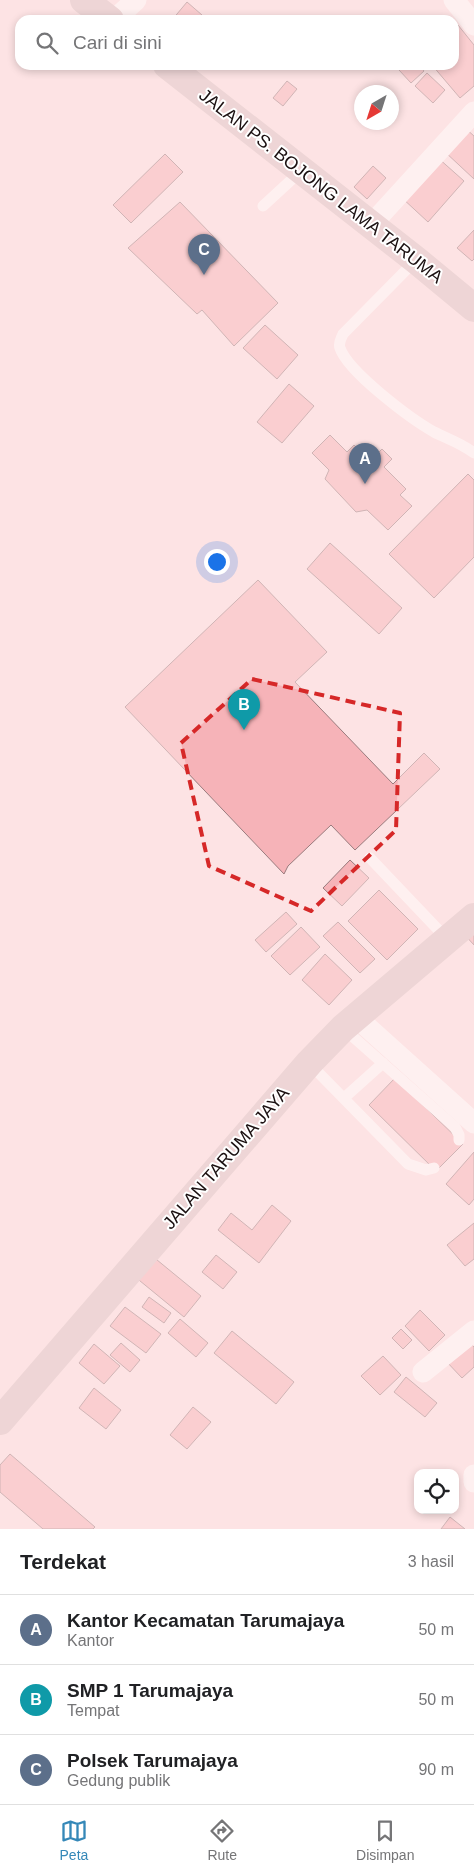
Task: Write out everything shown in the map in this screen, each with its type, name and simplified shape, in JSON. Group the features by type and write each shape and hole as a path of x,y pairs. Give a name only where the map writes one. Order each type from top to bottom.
{"main road":[{"path":"84,0 104,15"},
{"name":"JALAN PS. BOJONG LAMA TARUMA","path":"173,70 416,260 474,308"},
{"name":"JALAN TARUMA JAYA","path":"0,1421 309,1063 350,1022 474,917"}],"street":[{"path":"120,15 136,0"},
{"path":"454,0 474,25"},
{"path":"371,225 474,112"},
{"path":"350,1022 474,1123"},
{"path":"423,1372 474,1331"},
{"path":"474,1475 474,1482"}],"lane":[{"path":"263,206 301,171"},
{"path":"416,260 343,334 339,347 345,359 357,372 400,409 434,432 465,446 474,453"},
{"path":"370,858 446,939"},
{"path":"350,1022 384,1063 455,1127 459,1140"},
{"path":"309,1063 408,1164 426,1170 434,1168"},
{"path":"344,1098 384,1063"}],"highlighted area":[{"path":"252,679 400,713 396,830 311,911 209,866 181,743"}],"building":[{"path":"187,2 202,15 176,15"},
{"path":"459,26 474,45 474,86 460,98 436,70 459,70"},
{"path":"399,70 423,70 424,71 411,83"},
{"path":"427,73 445,90 433,103 415,86"},
{"path":"287,81 297,89 283,106 273,98"},
{"path":"465,128 474,136 474,179 444,151"},
{"path":"165,154 183,172 131,223 113,205"},
{"path":"437,157 464,181 428,222 401,197"},
{"path":"373,166 386,178 367,199 354,187"},
{"path":"180,202 278,303 234,346 202,310 197,314 128,248"},
{"path":"474,230 474,259 472,261 457,248"},
{"path":"265,325 298,355 277,379 243,348"},
{"path":"289,384 314,406 282,443 257,422"},
{"path":"330,435 347,452 354,445 370,461 382,449 392,459 384,467 406,489 400,495 412,506 388,530 367,510 356,512 325,479 329,470 312,453"},
{"path":"468,474 474,480 474,557 434,598 389,554"},
{"path":"330,543 402,608 379,634 307,569"},
{"path":"258,580 327,652 295,682 393,784 424,753 440,769 355,850 331,825 288,866 284,874 125,707"},
{"path":"350,860 369,878 342,906 323,888"},
{"path":"379,890 418,929 387,960 348,921"},
{"path":"286,912 297,924 266,952 255,940"},
{"path":"338,922 375,959 360,973 323,936"},
{"path":"474,923 474,945 463,933"},
{"path":"301,927 320,947 290,975 271,956"},
{"path":"325,954 352,980 329,1005 302,980"},
{"path":"395,1078 463,1144 436,1171 369,1105"},
{"path":"474,1152 474,1199 469,1205 446,1184"},
{"path":"272,1205 291,1221 259,1263 218,1230 231,1213 252,1230"},
{"path":"474,1223 474,1259 465,1266 447,1245"},
{"path":"151,1255 201,1296 184,1317 134,1276"},
{"path":"216,1255 237,1272 223,1289 202,1272"},
{"path":"149,1297 171,1313 164,1323 142,1307"},
{"path":"125,1307 161,1334 146,1353 110,1326"},
{"path":"420,1310 445,1335 429,1351 405,1326"},
{"path":"180,1319 208,1343 196,1357 168,1333"},
{"path":"401,1329 412,1340 403,1349 392,1338"},
{"path":"232,1331 294,1382 276,1404 214,1353"},
{"path":"466,1339 474,1347 474,1367 462,1378 445,1360"},
{"path":"121,1343 140,1360 130,1372 110,1355"},
{"path":"94,1344 120,1366 104,1384 79,1363"},
{"path":"383,1356 401,1375 380,1395 361,1376"},
{"path":"406,1377 437,1403 425,1417 394,1392"},
{"path":"94,1388 121,1410 106,1429 79,1408"},
{"path":"193,1407 211,1422 187,1449 170,1435"},
{"path":"10,1454 95,1527 93,1529 43,1529 0,1492 0,1465"},
{"path":"450,1517 465,1529 441,1529"}],"place":[{"name":"Polsek Tarumajaya","path":"204,275"},
{"name":"Kantor Kecamatan Tarumajaya","path":"365,484"},
{"name":"SMP 1 Tarumajaya","path":"244,730"}]}
